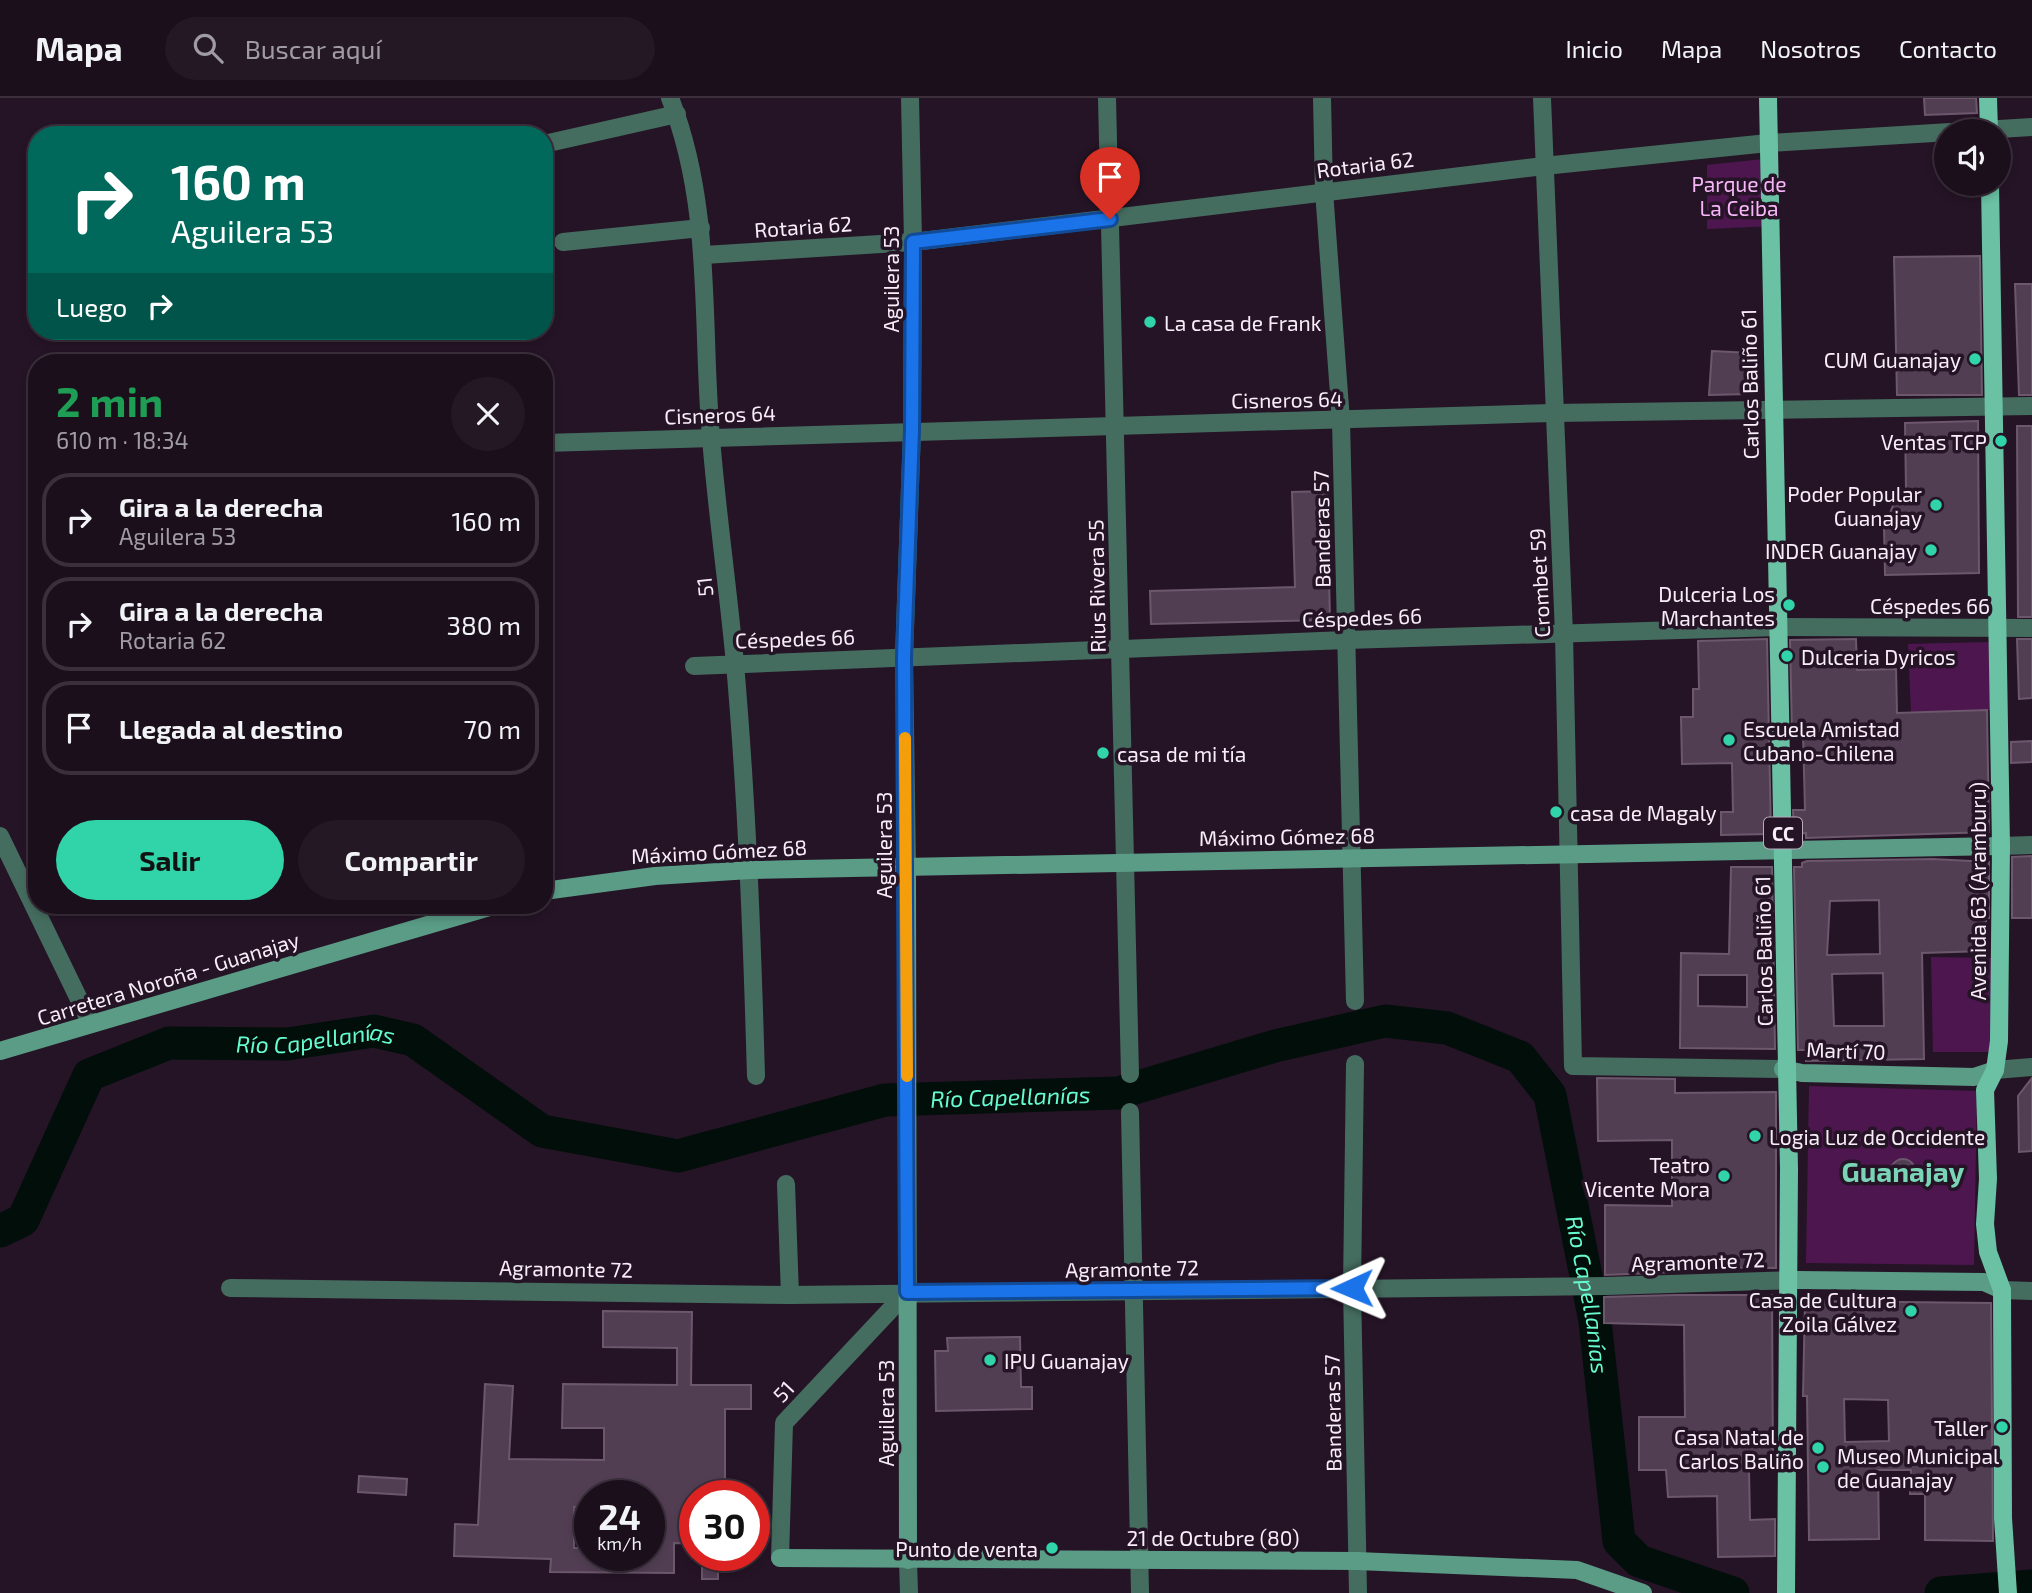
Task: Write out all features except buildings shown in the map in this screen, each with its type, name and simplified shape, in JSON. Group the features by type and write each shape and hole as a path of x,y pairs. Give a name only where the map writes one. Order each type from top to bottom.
{"main road":[{"name":"Carlos Baliño 61","path":"1768,98 1791,1280 1786,1593"},
{"path":"1988,98 1989,119"},
{"name":"Avenida 63 (Aramburu)","path":"1990,196 2001,846 1999,1041 1995,1070 1985,1090 1989,1179 1985,1224 1989,1252 2002,1290 2005,1556 2008,1593"}],"street":[{"name":"Aguilera 53","path":"909,1593 904,657 912,430 913,242 910,98"},
{"name":"Rius Rivera 55","path":"1107,98 1130,1074"},
{"name":"Banderas 57","path":"1322,98 1324,191 1340,421 1355,1001"},
{"name":"Crombet 59","path":"1542,98 1564,634 1573,1066"},
{"path":"553,141 673,106"},
{"name":"51","path":"673,106 693,172 704,255 710,436 735,663 750,870 756,1076"},
{"name":"Rotaria 62","path":"2011,128 2032,127"},
{"name":"Rotaria 62","path":"704,255 913,242 1544,166 1768,143 1934,132"},
{"path":"563,242 701,228"},
{"name":"Cisneros 64","path":"553,443 710,436 1340,421 1553,413 2032,406"},
{"name":"Céspedes 66","path":"694,666 1346,640 1778,627 2032,628"},
{"path":"0,836 28,893"},
{"name":"Máximo Gómez 68","path":"553,890 655,876 750,870 2032,845"},
{"path":"38,914 92,1024"},
{"name":"Carretera Noroña - Guanajay","path":"0,1051 465,914"},
{"name":"Banderas 57","path":"1355,1064 1352,1288 1358,1593"},
{"name":"Martí 70","path":"1573,1066 1785,1069 1974,1077 1995,1070 2032,1067"},
{"path":"1130,1112 1140,1593"},
{"path":"786,1184 790,1295"},
{"path":"1984,1282 1995,1276 1989,1252"},
{"name":"Agramonte 72","path":"230,1288 790,1295 1567,1287 1791,1280 1984,1282 2002,1290 2032,1291"},
{"name":"51","path":"780,1558 784,1423 907,1292"},
{"name":"21 de Octubre (80)","path":"780,1558 1357,1561 1577,1570 1643,1593"}],"green space":[{"name":"Parque de La Ceiba","path":"1773,158 1774,226 1707,229 1707,165"},
{"path":"1990,642 1991,710 1911,713 1908,644"},
{"path":"1931,957 1994,958 1991,1045 1988,1052 1933,1052"},
{"path":"1809,1086 1977,1091 1974,1265 1806,1263"}],"waterway":[{"name":"Río Capellanías","path":"0,1231 23,1220 89,1075 169,1043 287,1044 374,1031 413,1040 542,1131 678,1156 885,1100 1118,1093 1275,1046 1385,1021 1447,1028 1520,1057 1550,1095 1595,1321 1619,1541 1639,1561 1733,1593"},
{"name":"Río Capellanías","path":"1941,1593 2032,1586"}],"slow traffic":[{"path":"905,738 907,1076"}],"place":[{"name":"La casa de Frank","path":"1150,322"},
{"name":"CUM Guanajay","path":"1975,359"},
{"name":"Ventas TCP","path":"2001,441"},
{"name":"Poder Popular Guanajay","path":"1936,505"},
{"name":"INDER Guanajay","path":"1931,550"},
{"name":"Dulceria Los Marchantes","path":"1789,605"},
{"name":"Dulceria Dyricos","path":"1787,656"},
{"name":"Escuela Amistad Cubano-Chilena","path":"1729,740"},
{"name":"casa de mi tía","path":"1103,753"},
{"name":"casa de Magaly","path":"1556,812"},
{"name":"Logia Luz de Occidente","path":"1755,1136"},
{"name":"Teatro Vicente Mora","path":"1724,1176"},
{"name":"Casa de Cultura Zoila Gálvez","path":"1911,1311"},
{"name":"IPU Guanajay","path":"990,1360"},
{"name":"Taller","path":"2002,1427"},
{"name":"Casa Natal de Carlos Baliño","path":"1818,1448"},
{"name":"Museo Municipal de Guanajay","path":"1823,1467"},
{"name":"Punto de venta","path":"1052,1548"}],"district":[{"name":"Guanajay","path":"1903,1171"}],"route":[{"path":"1110,219 913,242 912,430 904,657 907,1292 1352,1288"}]}
